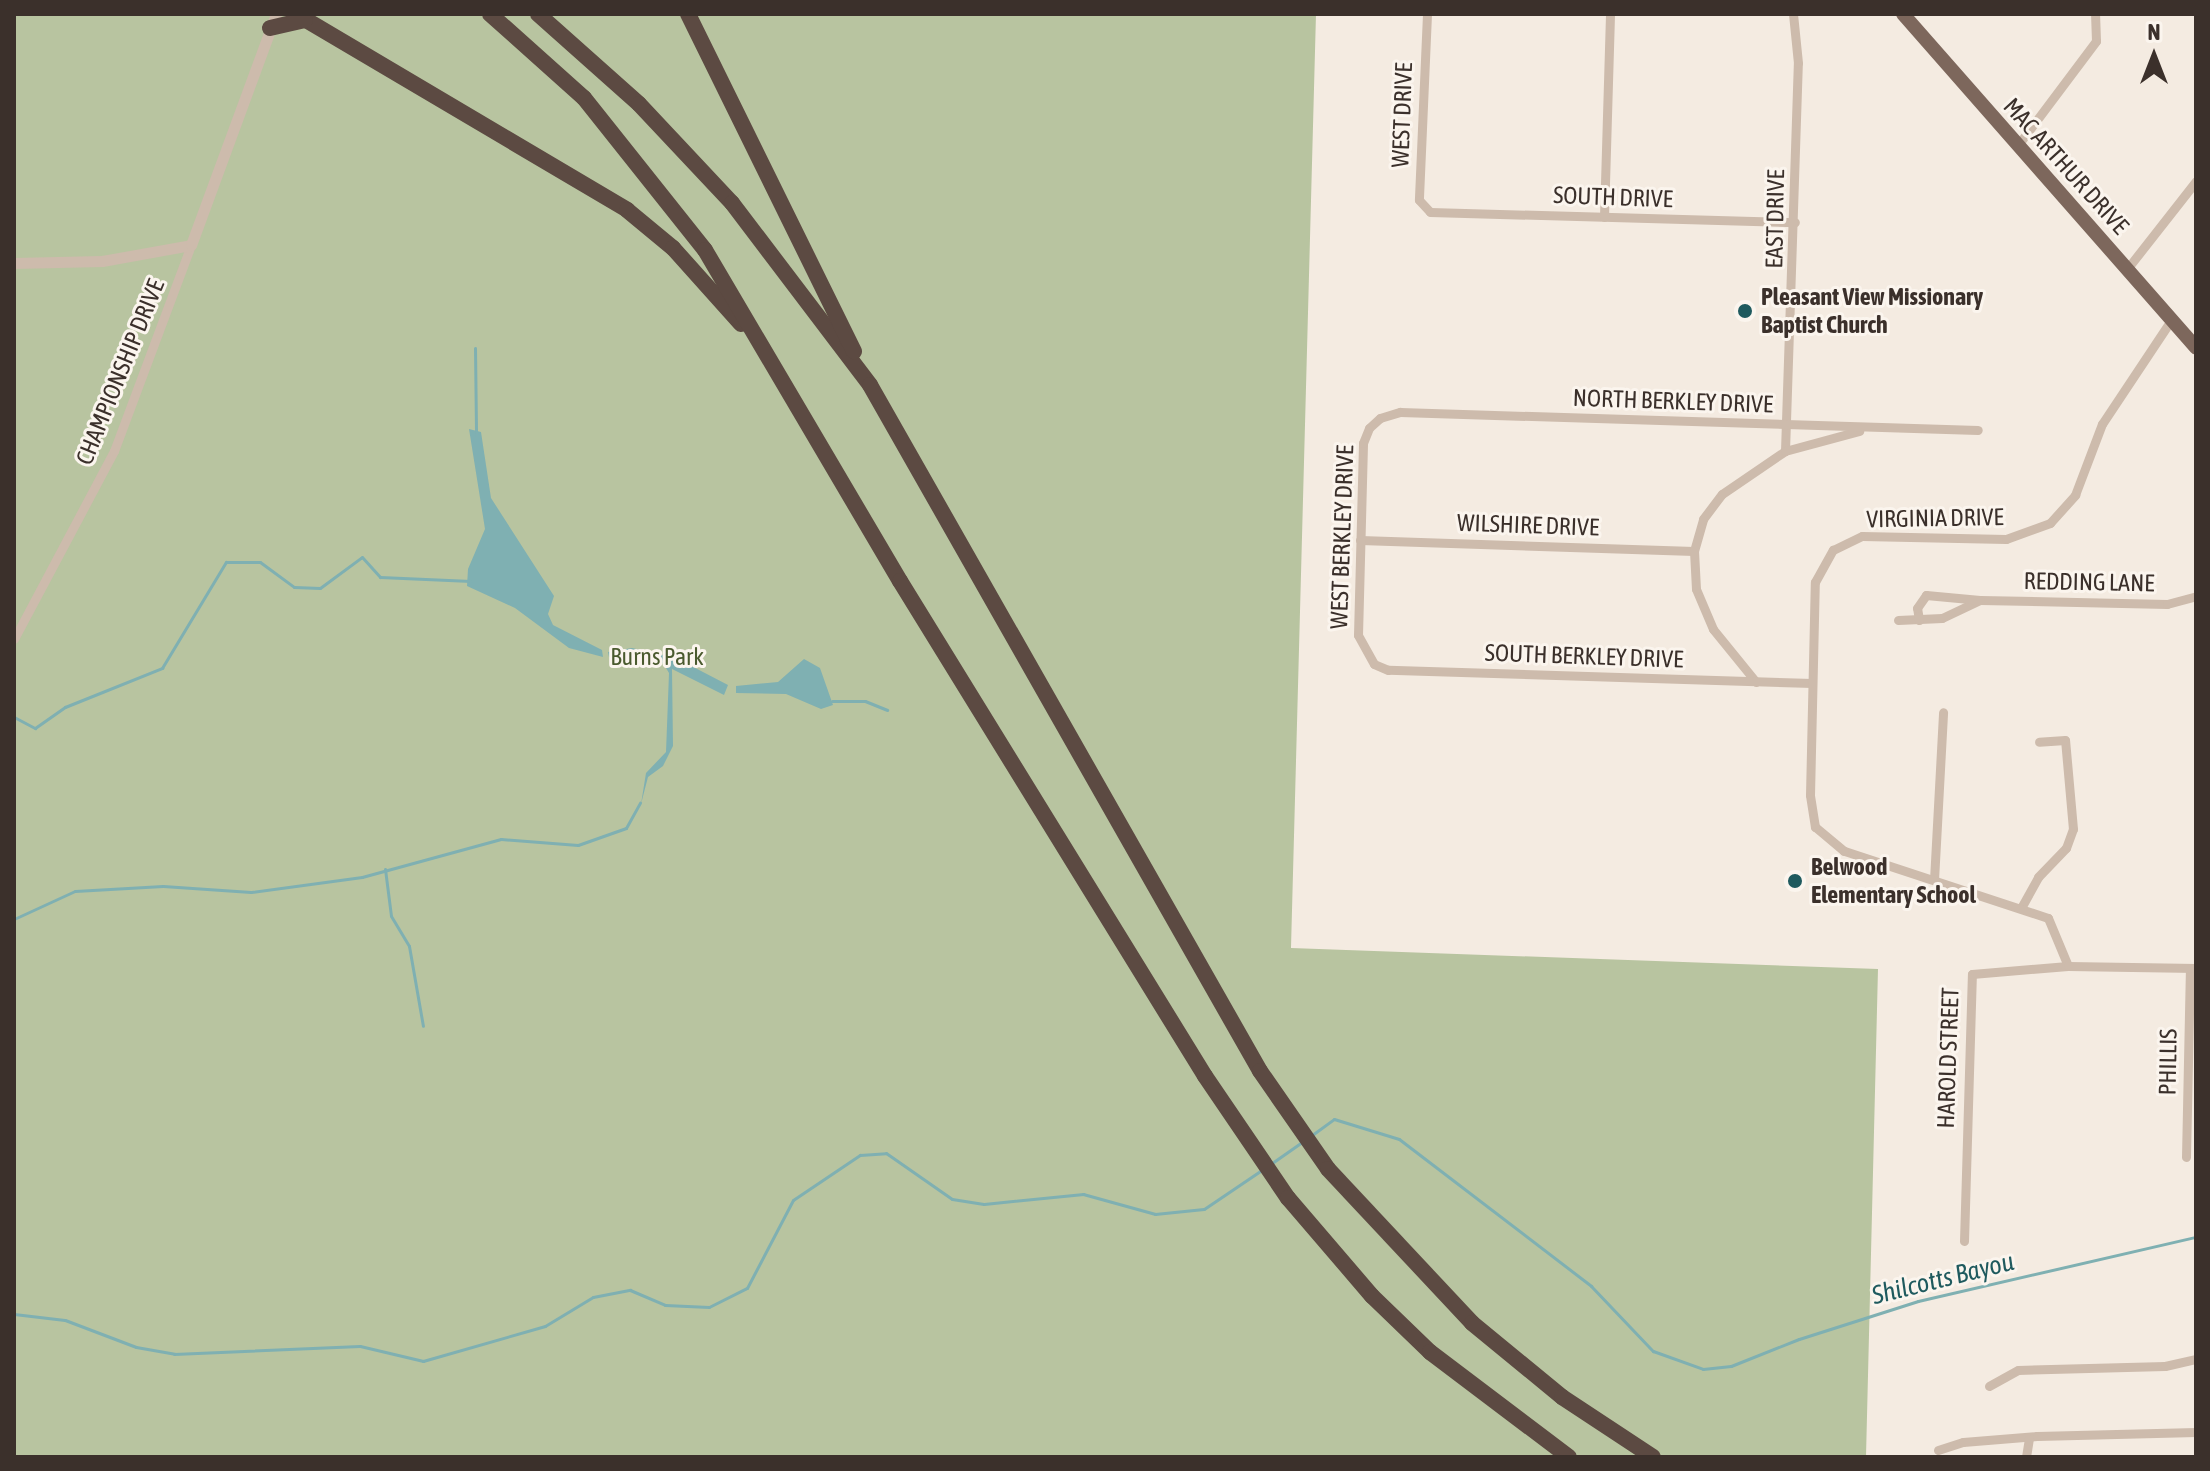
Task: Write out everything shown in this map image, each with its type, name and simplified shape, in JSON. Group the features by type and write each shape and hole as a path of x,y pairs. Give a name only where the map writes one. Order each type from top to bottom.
{"highway":[{"path":"490,14 584,98 650,177 705,250 900,581 1246,1140 1288,1198 1372,1296 1430,1352 1569,1457"},
{"path":"538,14 639,104 732,203 870,385"},
{"path":"688,14 821,277 870,385 1287,1112 1328,1169 1394,1246 1472,1323 1562,1397 1653,1457"},
{"path":"273,19 301,17 627,210 673,248 762,346"}],"main road":[{"name":"MAC ARTHUR DRIVE","path":"1903,14 2196,347"}],"street":[{"name":"WEST DRIVE","path":"1427,14 1419,200 1430,212"},
{"path":"1604,217 1610,14"},
{"name":"EAST DRIVE","path":"1785,451 1798,63 1793,14"},
{"path":"2018,145 2096,41 2095,14"},
{"path":"14,263 102,261 191,245 273,19"},
{"path":"2127,269 2196,181"},
{"name":"SOUTH DRIVE","path":"1430,212 1795,222"},
{"name":"CHAMPIONSHIP DRIVE","path":"14,639 114,451 191,245"},
{"name":"VIRGINIA DRIVE","path":"2068,966 2050,920 1831,845 1812,822 1815,582 1833,550 1862,536 2006,539 2050,523 2075,495 2102,424 2171,320"},
{"name":"NORTH BERKLEY DRIVE","path":"1371,426 1400,412 1978,430"},
{"name":"WEST BERKLEY DRIVE","path":"1362,651 1360,540 1363,443 1371,426"},
{"path":"1756,682 1704,613 1694,551 1703,519 1722,494 1785,451 1874,427"},
{"name":"WILSHIRE DRIVE","path":"1360,540 1694,551"},
{"name":"REDDING LANE","path":"1919,620 1917,608 1926,595 1980,600 2167,604 2196,596"},
{"name":"REDDING LANE","path":"1898,620 1954,614 1980,600"},
{"name":"SOUTH BERKLEY DRIVE","path":"1362,651 1374,664 1388,670 1812,683"},
{"path":"1934,880 1938,731 1943,712"},
{"path":"2021,908 2038,877 2066,848 2073,829 2065,740 2039,742"},
{"path":"2068,966 2193,968"},
{"name":"HAROLD STREET","path":"1964,1241 1970,977 1977,971 2068,966"},
{"name":"PHILLIS","path":"2186,1157 2193,968"},
{"path":"1989,1386 2018,1370 2165,1366 2196,1359"},
{"path":"1938,1450 1963,1442 2196,1432"},
{"path":"2026,1457 2029,1439"}],"green space":[{"name":"Burns Park","path":"14,14 1316,14 1291,948 1878,969 1866,1457 14,1457"}],"water":[{"path":"469,429 481,432 491,498 554,596 548,614 553,625 602,650 603,657 569,648 515,608 467,586 468,569 485,529"},
{"path":"632,648 676,658 728,685 724,695 672,669 673,746 663,766 648,777 641,804 646,773 666,752 669,673 663,663 609,657 608,652"},
{"path":"804,659 820,668 833,705 821,709 786,694 736,693 736,686 778,682"}],"waterway":[{"path":"475,348 476,435"},
{"path":"14,717 35,728 65,707 162,668 226,562 260,562 294,587 320,588 362,557 380,577 471,581"},
{"path":"832,701 865,701 887,710"},
{"path":"14,919 75,891 163,886 251,892 362,877 501,839 578,845 626,828 640,803"},
{"path":"385,869 391,916 409,946 423,1026"},
{"name":"Shilcotts Bayou","path":"1312,1135 1334,1119 1399,1139 1591,1286 1653,1351 1703,1369 1731,1366 1799,1339 1918,1301 2196,1237"},
{"path":"1272,1163 1302,1142"},
{"path":"14,1314 65,1320 136,1347 174,1354 360,1346 423,1361 545,1326 593,1297 630,1290 665,1305 709,1307 747,1288 793,1200 860,1155 886,1153 952,1199 984,1204 1083,1194 1155,1214 1204,1209 1263,1169"}],"place":[{"name":"Pleasant View Missionary Baptist Church","path":"1745,311"},
{"name":"Belwood Elementary School","path":"1795,881"}]}
